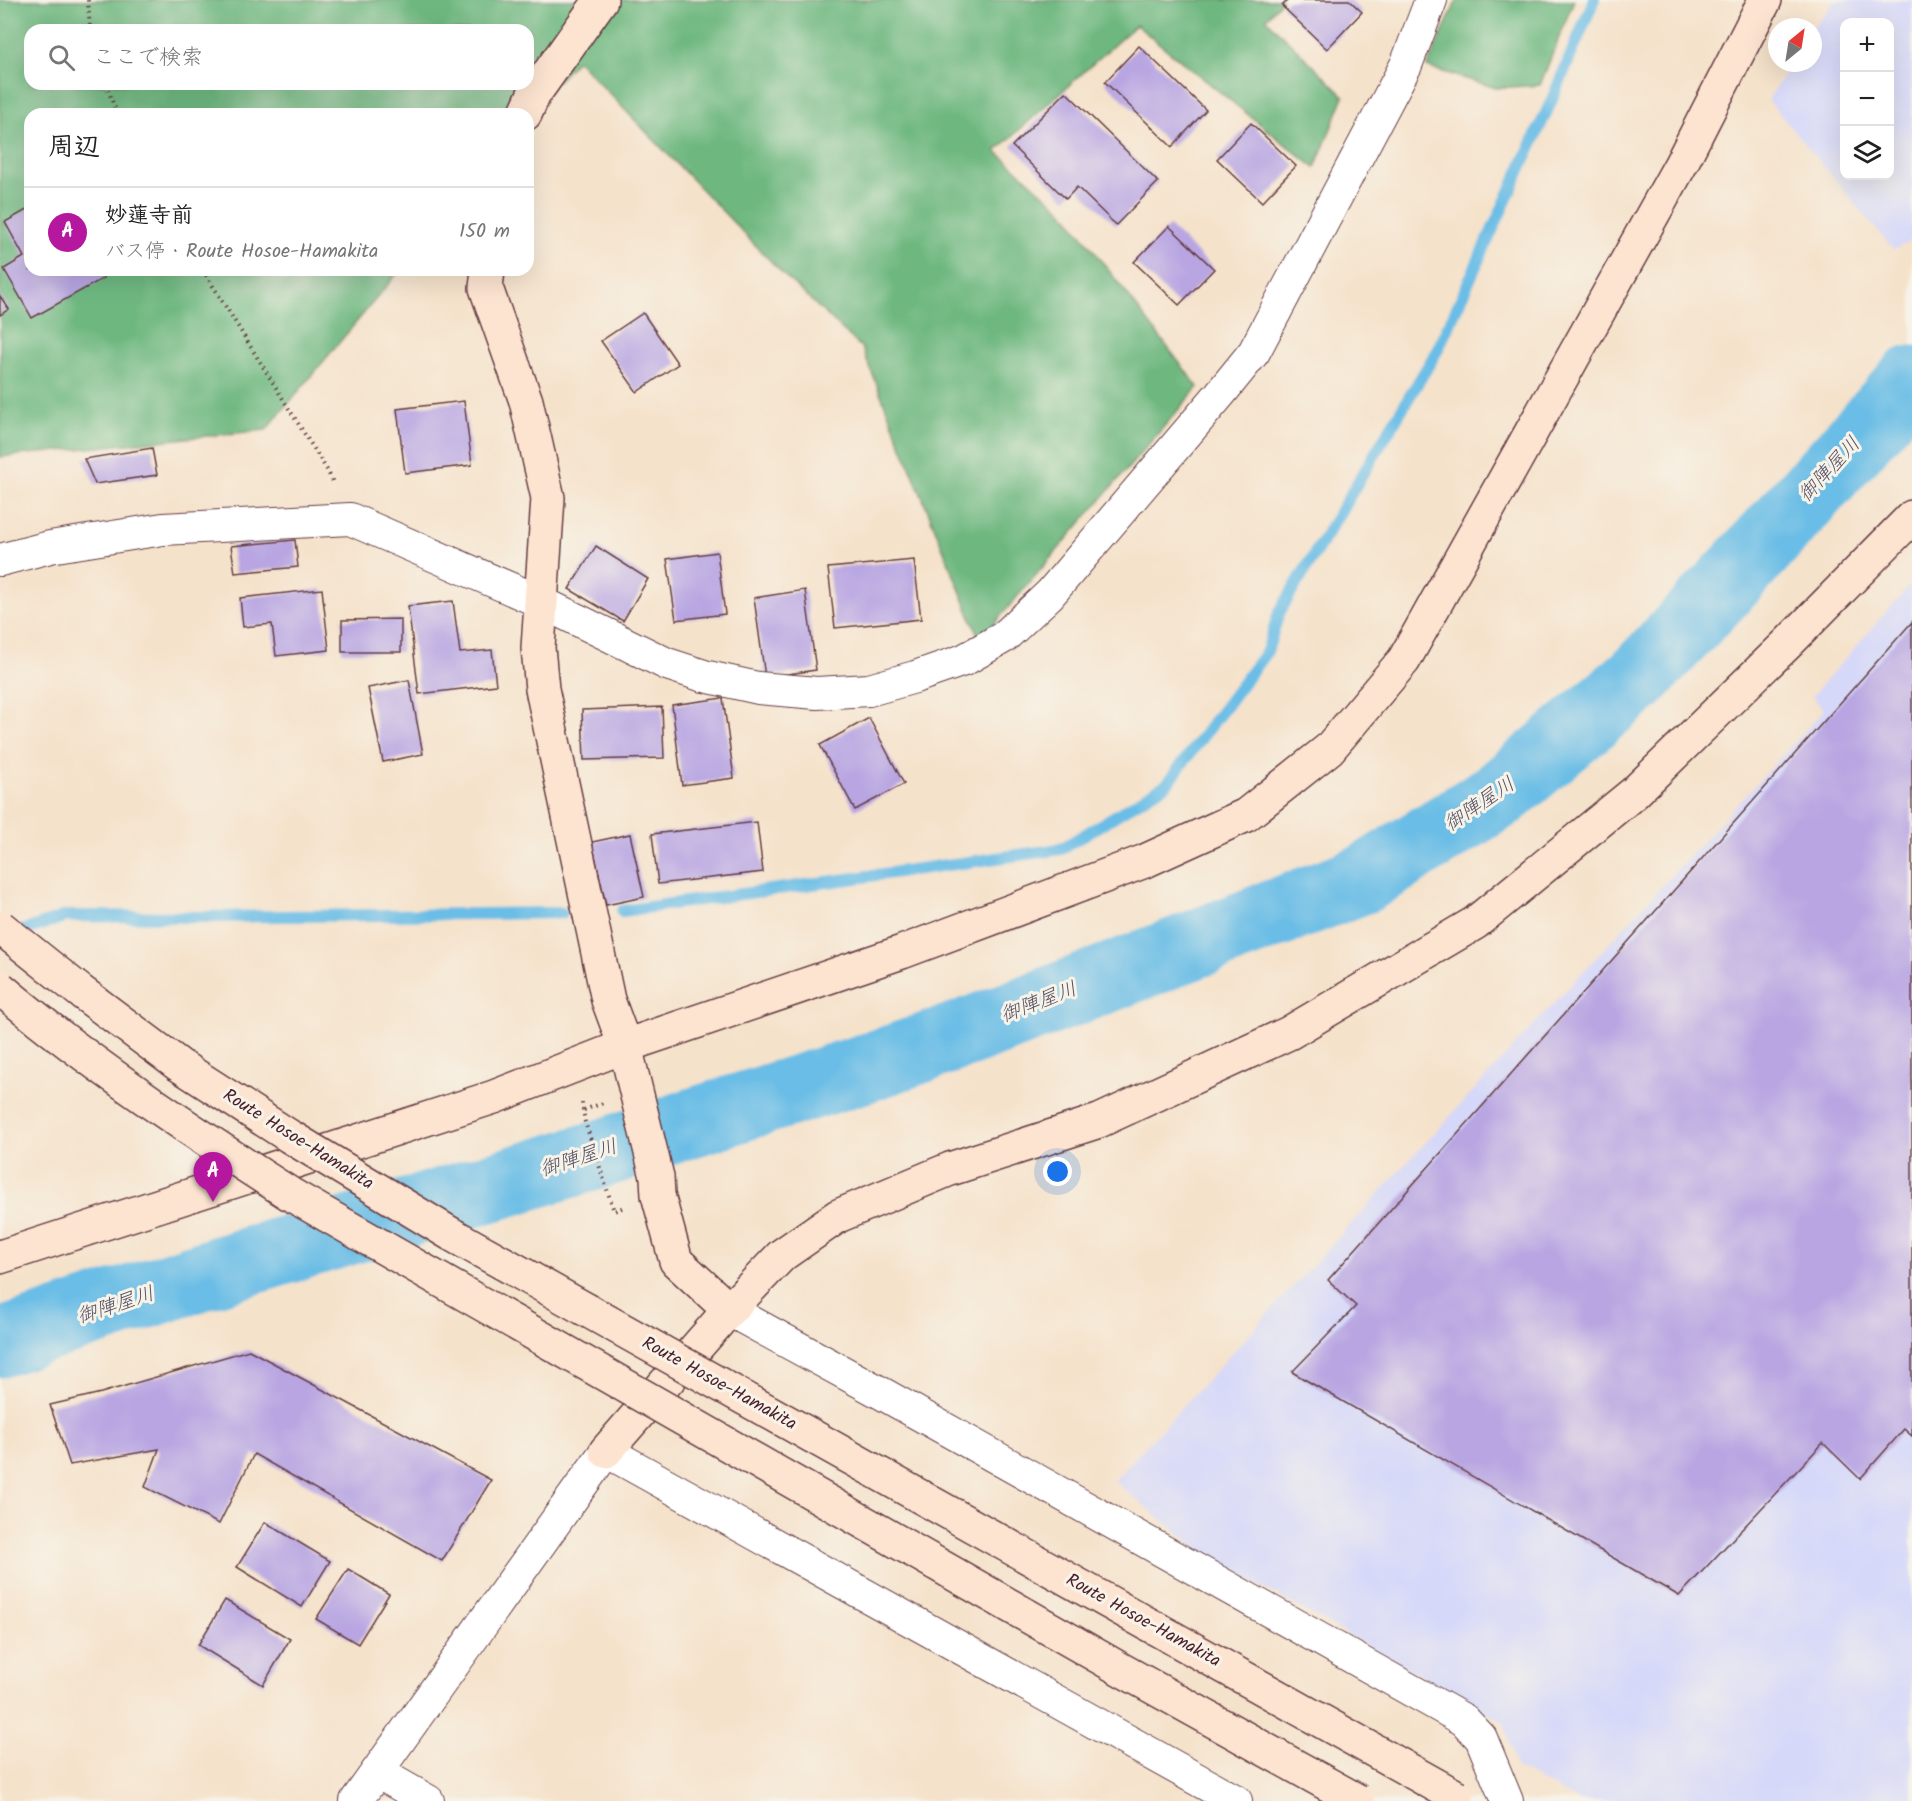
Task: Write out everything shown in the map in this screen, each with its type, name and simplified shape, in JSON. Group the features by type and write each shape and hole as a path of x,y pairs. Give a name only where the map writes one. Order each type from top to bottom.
{"street":[{"path":"528,108 534,94 601,0"},
{"path":"0,560 50,547 163,529 350,519 542,602 667,664 704,676 758,688 817,693 869,690 964,660 1004,637 1050,594 1254,352 1406,65 1431,0"},
{"path":"0,1257 494,1097 625,1046 902,952 1145,861 1246,815 1329,748 1404,660 1681,164 1765,0"},
{"path":"487,276 486,288 526,401 548,498 538,648 542,689 608,1000 625,1046 657,1177 658,1195 676,1261 729,1310 1464,1720 1481,1738 1507,1801"},
{"path":"356,1801 606,1451 729,1310 782,1255 838,1216 950,1169 1099,1121 1289,1033 1475,923 1634,793 1788,643 1912,517"},
{"name":"Route Hosoe-Hamakita","path":"0,927 80,991 179,1065 289,1136 441,1228 1460,1799"},
{"path":"0,988 110,1074 175,1120 290,1194 1112,1665 1358,1801"},
{"path":"606,1451 1236,1801"},
{"path":"376,1772 428,1801"}],"path":[{"path":"88,0 90,24"},
{"path":"108,90 115,108"},
{"path":"207,276 327,470 350,519"},
{"path":"585,1122 609,1198"}],"shaded area":[{"path":"1836,0 1912,0 1912,239 1894,250 1768,100 1785,72 1822,72 1821,18"},
{"path":"1912,583 1912,1801 1579,1801 1516,1767 1504,1722 1208,1557 1114,1481 1824,710 1812,696"}],"green space":[{"path":"0,0 1282,0 1266,19 1344,96 1315,168 1136,25 996,151 1064,212 1198,387 980,640 862,348 786,277 577,60 533,108 24,108 24,276 395,276 266,430 0,457"},
{"path":"1457,0 1574,0 1540,85 1496,88 1427,67"}],"building":[{"path":"1288,0 1349,0 1362,12 1327,49 1282,6"},
{"path":"1139,46 1206,110 1172,147 1105,82"},
{"path":"1066,92 1158,182 1116,225 1077,187 1066,199 1012,146"},
{"path":"1251,123 1296,166 1262,202 1217,159"},
{"path":"24,211 24,257 5,222"},
{"path":"1169,226 1214,269 1179,305 1134,262"},
{"path":"24,257 24,276 103,276 104,278 32,318 4,269"},
{"path":"0,296 9,309 0,315"},
{"path":"643,313 678,364 637,392 601,341"},
{"path":"464,401 472,465 405,473 397,409"},
{"path":"152,448 157,475 95,484 84,459"},
{"path":"295,540 298,567 235,573 231,546"},
{"path":"596,546 648,579 623,621 569,589"},
{"path":"717,552 725,614 676,620 667,559"},
{"path":"914,560 921,619 835,628 828,568"},
{"path":"322,589 329,650 276,656 272,624 243,627 240,598"},
{"path":"805,590 816,670 765,677 754,598"},
{"path":"453,601 460,653 492,650 496,685 419,694 408,606"},
{"path":"401,619 401,652 342,652 342,620"},
{"path":"1912,622 1912,1436 1904,1429 1860,1479 1823,1443 1679,1596 1292,1372 1356,1306 1328,1280"},
{"path":"409,680 423,754 383,762 368,688"},
{"path":"723,698 734,778 682,785 672,705"},
{"path":"662,707 664,758 584,760 582,710"},
{"path":"869,718 904,784 855,810 820,745"},
{"path":"757,822 763,872 658,884 652,834"},
{"path":"630,834 644,897 606,905 592,842"},
{"path":"249,1350 491,1480 442,1561 254,1454 219,1524 145,1487 159,1449 70,1465 50,1405 101,1393"},
{"path":"265,1522 330,1561 302,1607 237,1567"},
{"path":"348,1569 389,1594 358,1644 316,1619"},
{"path":"225,1600 290,1639 263,1685 198,1645"}],"waterway":[{"path":"622,911 1061,849 1167,784 1267,651 1279,613 1437,351 1551,102 1594,0"},
{"name":"御陣屋川","path":"0,1343 223,1269 607,1152 875,1065 964,1034 1364,879 1499,795 1636,680 1743,567 1912,380"},
{"path":"14,934 66,916 562,913"}],"place":[{"name":"妙蓮寺前","path":"213,1202"}]}
